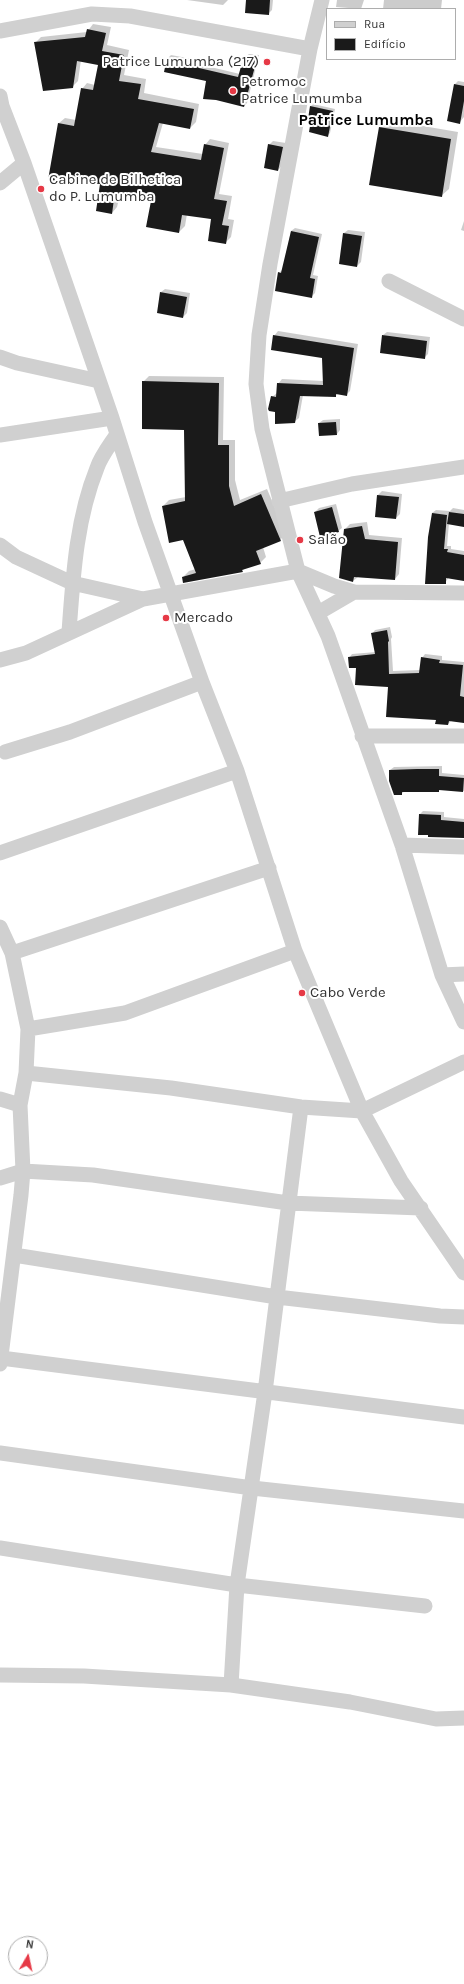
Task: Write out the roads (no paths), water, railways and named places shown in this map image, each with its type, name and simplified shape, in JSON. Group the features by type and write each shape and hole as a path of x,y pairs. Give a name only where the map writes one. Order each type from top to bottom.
{"street":[{"path":"322,0 310,49 270,264 259,335 256,384 262,429 279,501 298,571 328,636 402,846 442,975 464,1022"},
{"path":"0,31 92,14 130,16 310,49"},
{"path":"0,96 2,106 24,163 112,418 145,522 202,682 237,771 295,951 362,1111 401,1181 421,1208 464,1273"},
{"path":"0,183 24,163"},
{"path":"389,281 464,319"},
{"path":"0,357 17,363 99,381"},
{"path":"0,435 112,418"},
{"path":"69,632 72,583 83,510 97,467 117,434"},
{"path":"279,501 352,484 464,467"},
{"path":"0,545 16,557 72,583 143,599"},
{"path":"0,660 26,653 143,599 298,571 334,586 354,592 464,593"},
{"path":"318,613 354,592"},
{"path":"5,752 70,732 202,682"},
{"path":"362,736 464,736"},
{"path":"0,853 237,771"},
{"path":"402,846 464,847"},
{"path":"12,953 269,868"},
{"path":"0,927 12,953 28,1029 26,1073 20,1105 23,1171 0,1364"},
{"path":"28,1029 125,1013 295,951"},
{"path":"442,975 464,974"},
{"path":"26,1073 171,1088 301,1107 362,1111 464,1062"},
{"path":"0,1099 20,1105"},
{"path":"231,1685 237,1585 265,1392 301,1107"},
{"path":"0,1178 23,1171 93,1175 288,1203 421,1208"},
{"path":"14,1255 277,1297 440,1316 464,1317"},
{"path":"0,1358 464,1417"},
{"path":"0,1453 252,1488 464,1511"},
{"path":"0,1548 237,1585 426,1606"},
{"path":"0,1675 84,1676 231,1685 350,1702 436,1719 464,1718"}],"place":[{"name":"Patrice Lumumba (217)","path":"267,62"},
{"name":"Petromoc Patrice Lumumba","path":"233,91"},
{"name":"Cabine de Bilhetica do P. Lumumba","path":"41,189"},
{"name":"Salão","path":"300,540"},
{"name":"Mercado","path":"166,618"},
{"name":"Cabo Verde","path":"302,993"}],"district":[{"name":"Patrice Lumumba","path":"366,120"}]}
